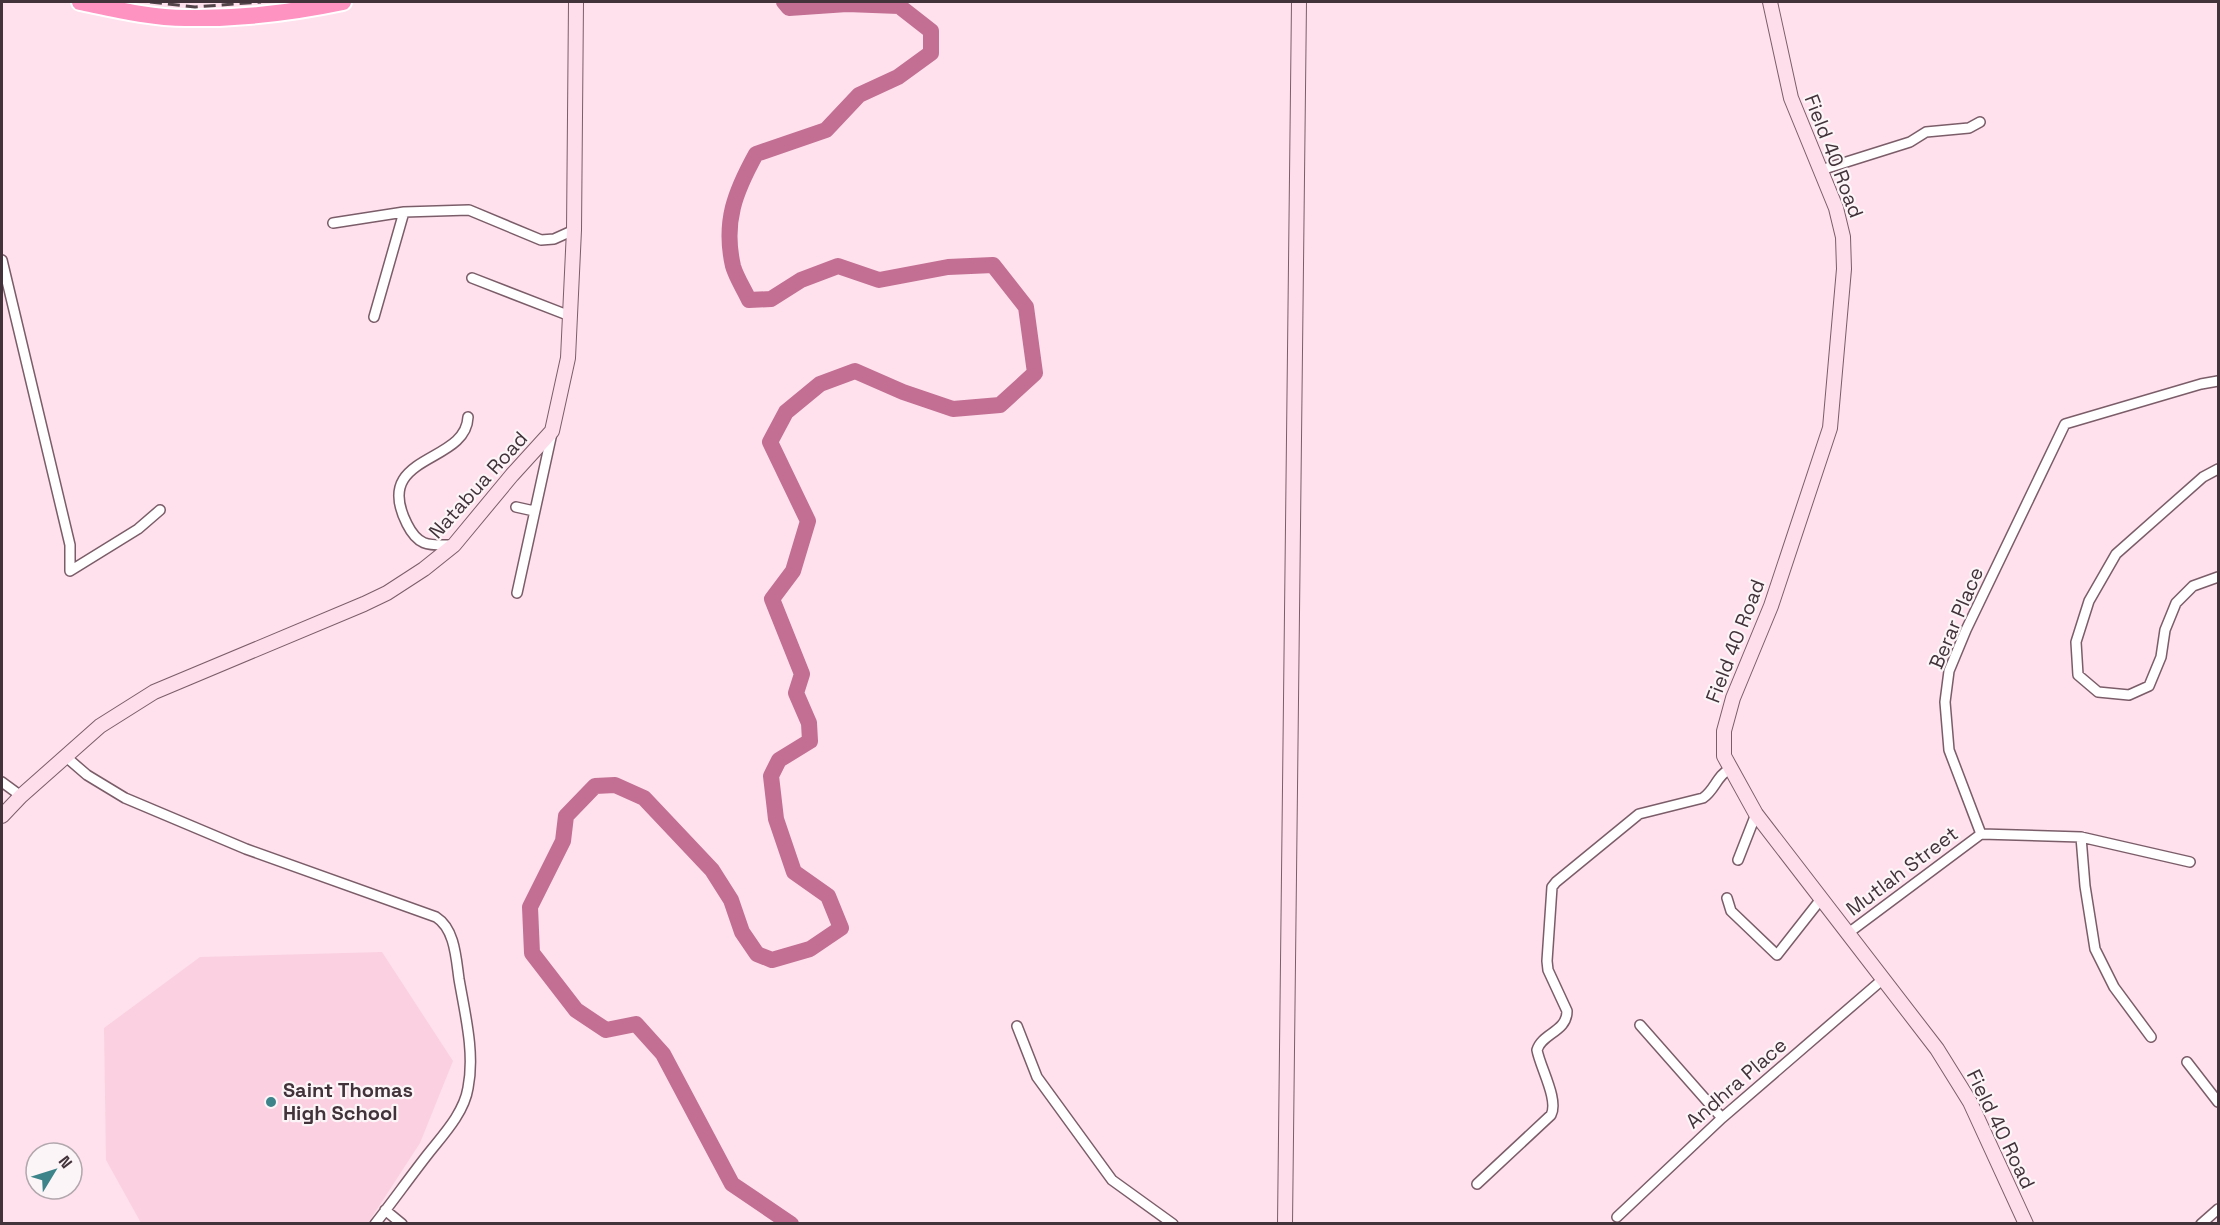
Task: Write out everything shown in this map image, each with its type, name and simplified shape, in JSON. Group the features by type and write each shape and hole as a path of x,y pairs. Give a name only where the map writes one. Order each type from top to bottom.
{"highway":[{"path":"80,2 112,9 184,18 263,16 343,2"}],"street":[{"name":"Natabua Road","path":"2,816 21,796 100,726 154,692 387,593 424,569 453,545 552,431 568,358 574,230 576,2"},
{"path":"1285,1224 1299,2"},
{"name":"Field 40 Road","path":"1770,2 1791,98 1836,208 1843,237 1844,269 1830,428 1771,606 1733,698 1724,731 1725,756 1756,814 1937,1049 1970,1102 2026,1224"},
{"path":"1821,170 1910,142 1926,132 1970,128 1980,122"},
{"path":"333,223 404,212 469,210 541,240 554,239 574,230"},
{"path":"374,317 404,212"},
{"path":"2,260 70,545 70,572 120,541 160,510"},
{"path":"472,278 570,316"},
{"name":"Berar Place","path":"1981,834 1949,750 1945,702 1949,671 1966,630 2065,424 2200,384 2218,381"},
{"path":"453,545 427,545 417,539 406,521 400,500 401,482 410,469 434,457 460,435 468,422 468,417"},
{"path":"517,593 552,431"},
{"path":"2218,469 2203,477 2116,554 2089,601 2076,642 2078,675 2098,692 2129,695 2149,686 2161,657 2165,630 2176,603 2193,586 2218,577"},
{"path":"516,507 534,511"},
{"path":"65,756 87,775 125,798 246,849 436,917 447,926 467,1026 470,1058 468,1089 463,1104 452,1123 375,1224"},
{"path":"1477,1184 1551,1115 1553,1110 1553,1100 1537,1050 1538,1045 1560,1028 1567,1017 1548,970 1552,887 1639,814 1703,798 1710,794 1724,772 1730,769"},
{"path":"2,782 21,796"},
{"path":"1738,860 1756,814"},
{"name":"Mutlah Street","path":"1847,934 1981,834 2081,837 2190,862"},
{"path":"2081,837 2085,886 2095,949 2114,987 2151,1036"},
{"path":"1727,898 1731,910 1777,955 1821,900"},
{"name":"Andhra Place","path":"1617,1216 1722,1118 1882,980"},
{"path":"1640,1025 1722,1118"},
{"path":"1017,1026 1037,1077 1112,1180 1173,1224"},
{"path":"2187,1062 2218,1102"},
{"path":"2201,1224 2218,1209"},
{"path":"385,1210 402,1224"}],"shaded area":[{"name":"Saint Thomas High School","path":"382,952 453,1061 420,1143 368,1223 141,1223 106,1160 104,1028 200,957"}],"waterway":[{"path":"784,2 789,8 847,4 899,6 931,31 931,53 898,77 859,95 826,130 756,154 737,195 729,235 733,266 749,300 771,299 801,280 838,266 879,280 948,267 993,265 1026,307 1035,373 1000,405 953,409 903,392 855,371 820,384 786,412 770,442 808,521 793,571 772,599 802,674 796,693 809,723 810,741 779,760 771,776 776,819 794,872 828,896 841,928 810,949 772,960 757,954 742,932 731,900 712,870 644,798 615,785 595,786 566,816 563,841 530,907 532,953 576,1010 606,1030 636,1024 663,1054 732,1184 791,1224"}],"railway":[{"path":"150,2 195,7 261,2"}],"place":[{"name":"Saint Thomas High School","path":"271,1102"}]}
